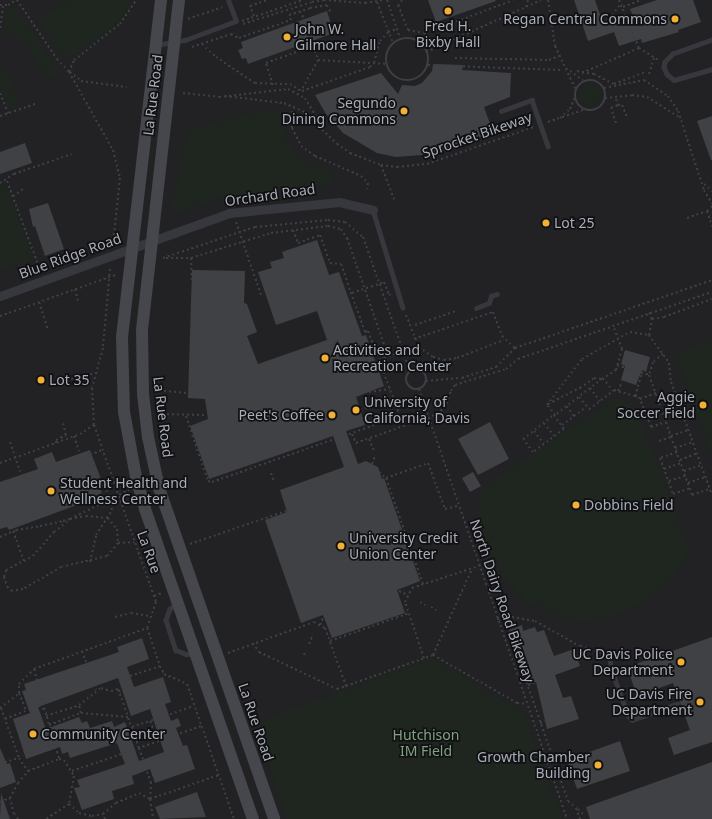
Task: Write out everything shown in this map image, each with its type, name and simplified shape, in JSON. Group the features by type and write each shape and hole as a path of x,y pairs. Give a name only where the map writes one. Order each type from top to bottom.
{"main road":[{"name":"La Rue Road","path":"161,0 122,337 124,412 136,477 253,819"},
{"name":"La Rue Road","path":"179,0 150,241 142,330 142,368 152,460 170,523 274,819"}],"street":[{"name":"Orchard Road","path":"150,241 239,211 339,202 373,210"},
{"name":"Blue Ridge Road","path":"0,296 150,241"}],"lane":[{"path":"155,45 174,43 238,22 228,0"},
{"path":"712,40 673,54 665,62 667,74 674,80 712,69"},
{"path":"501,111 532,100 548,146"},
{"path":"373,210 403,308"},
{"path":"476,308 489,303 491,296 497,294"},
{"path":"179,605 170,609 167,616 171,635 180,652 195,653"},
{"path":"610,657 628,715 632,720 678,704"}],"path":[{"path":"0,28 1,6 16,0 57,59 69,72 81,81 127,87"},
{"path":"113,246 120,178 118,162 107,136 79,93 69,72 74,60 120,24 136,0"},
{"path":"254,16 250,6 267,0"},
{"path":"238,22 296,1 303,0"},
{"path":"238,22 245,24 298,6 324,0 377,2 386,0 400,38"},
{"path":"402,0 398,5 408,30 424,33 439,46"},
{"path":"447,25 513,0"},
{"path":"526,7 528,0"},
{"path":"426,52 542,0"},
{"path":"548,0 553,38 559,56 576,90"},
{"path":"619,0 639,48 654,58 665,62"},
{"path":"623,7 641,0"},
{"path":"377,2 392,43"},
{"path":"190,48 231,34 239,38 291,20 289,15 300,11 327,5 331,13"},
{"path":"606,23 620,5"},
{"path":"187,20 222,7"},
{"path":"300,11 304,19"},
{"path":"460,21 466,34"},
{"path":"301,91 370,68 374,63 376,48 388,32 397,29"},
{"path":"199,36 202,44 216,57 255,83 273,85 290,84 301,91"},
{"path":"400,38 417,40 426,52 428,65 420,78 414,81 402,81 394,76 388,64 387,56 392,43 400,38"},
{"path":"273,85 266,64 313,46 318,60 301,91"},
{"path":"581,73 639,48"},
{"path":"455,58 549,60 559,56"},
{"path":"649,74 654,58"},
{"path":"318,60 388,64"},
{"path":"428,65 561,70"},
{"path":"566,68 583,81 597,81 604,88 605,98"},
{"path":"577,71 581,73 594,74 614,84 645,72"},
{"path":"560,118 570,109 576,90 583,81"},
{"path":"604,88 638,81 650,81 668,96 679,117 712,205 707,211 687,218"},
{"name":"Sprocket Bikeway","path":"225,96 288,89 305,98 317,118 318,124"},
{"path":"0,92 8,113"},
{"name":"Sprocket Bikeway","path":"183,93 284,103 304,112 337,144 350,153 381,165 411,167 427,164 585,109 597,108 605,98 632,95 647,97 679,117"},
{"path":"575,97 585,109"},
{"path":"616,99 618,105"},
{"path":"0,116 38,102"},
{"path":"616,123 611,108 618,105 622,105 628,119"},
{"path":"292,111 292,128 301,146 315,156 361,176 366,180 368,190"},
{"path":"0,183 7,180 14,174 72,154"},
{"path":"381,165 395,201"},
{"path":"7,180 39,268"},
{"path":"704,184 712,191"},
{"path":"13,196 23,189"},
{"path":"239,211 236,224 238,232 261,295"},
{"path":"707,211 712,226"},
{"path":"388,356 347,238 341,229 328,226 264,234 191,258 163,258 255,227 328,220 345,222 363,237 410,371"},
{"path":"293,230 299,246"},
{"path":"186,416 210,482 335,440 400,416 368,331 365,332 341,264 330,263 320,235 298,243"},
{"path":"191,258 192,281"},
{"name":"La Rue","path":"110,269 103,348 96,373 92,397 94,426 157,604 150,616 147,628"},
{"path":"0,316 118,274"},
{"path":"342,281 346,279"},
{"path":"426,381 421,371 410,371 406,375 406,383 412,388 419,389 426,381 462,378 496,367 515,348 712,280"},
{"path":"352,293 384,282 389,295 398,292"},
{"path":"75,290 78,300"},
{"path":"432,416 445,408 451,391 455,385 506,369 518,359 649,312 712,292"},
{"path":"652,319 664,317 712,299"},
{"path":"39,302 48,330"},
{"path":"403,308 414,339 425,353 444,360 457,358 504,340"},
{"path":"415,325 456,311"},
{"path":"414,339 493,312 504,340 515,348"},
{"path":"649,312 652,319 649,336"},
{"path":"547,405 554,415 562,426 564,428 534,452 523,439 534,431 554,415 579,396 616,370 622,349 613,325"},
{"path":"547,405 582,359 630,332 649,336 669,363 676,394 712,495"},
{"path":"379,360 408,349"},
{"path":"663,354 653,362 649,374 692,495 709,489"},
{"path":"617,366 649,374"},
{"path":"66,380 96,373"},
{"path":"635,396 642,373"},
{"path":"547,405 580,388 594,378 602,379 613,391"},
{"path":"618,391 622,382"},
{"path":"590,388 600,401"},
{"path":"369,392 390,389"},
{"name":"North Dairy Road Bikeway","path":"419,389 458,506 567,819"},
{"path":"154,390 188,392"},
{"path":"579,396 589,409 613,391 635,396 640,399 651,427 666,422"},
{"path":"640,399 656,393"},
{"path":"658,400 676,394"},
{"path":"360,410 393,398"},
{"path":"566,406 574,416"},
{"path":"562,426 586,406"},
{"path":"663,413 680,406"},
{"path":"646,415 661,409"},
{"path":"157,414 186,416 204,415"},
{"path":"352,434 356,444 423,419"},
{"path":"56,442 56,440 66,435 63,423"},
{"path":"544,423 554,436"},
{"path":"0,463 74,436 94,426"},
{"path":"659,441 688,430"},
{"path":"534,431 544,444"},
{"path":"74,436 79,451"},
{"path":"369,438 374,451"},
{"path":"10,442 20,471"},
{"path":"675,448 693,442"},
{"path":"90,562 96,535 112,510 110,498 102,485 90,455 102,450"},
{"path":"677,452 660,458 673,494 690,488"},
{"path":"680,460 697,454"},
{"path":"372,464 375,456"},
{"path":"386,478 428,462 445,509 458,506"},
{"path":"664,469 681,464"},
{"path":"684,471 701,465"},
{"path":"379,472 386,478 423,584"},
{"path":"270,473 274,482"},
{"path":"669,481 685,476"},
{"path":"688,483 705,477"},
{"path":"0,537 13,531 70,519 95,516 108,518 117,529 118,543 107,556 90,562 61,567 33,585 12,591 6,585 4,573 24,562 70,519 110,498 130,490"},
{"path":"188,545 286,511"},
{"path":"13,531 24,562"},
{"path":"118,543 134,542"},
{"path":"424,658 405,602 408,594 412,588 479,566"},
{"path":"253,643 259,652 330,686 337,689 346,686 432,655 472,569"},
{"path":"400,591 408,594"},
{"path":"154,596 164,592"},
{"path":"420,602 425,605"},
{"path":"431,607 436,610"},
{"path":"116,617 131,613 150,616"},
{"path":"330,641 409,613"},
{"path":"498,619 512,617 535,621 580,646 610,657"},
{"path":"320,625 323,618"},
{"path":"227,654 253,643 314,622 325,628 346,686"},
{"path":"26,710 19,693 19,684 34,669 147,628 160,666 168,677 185,682 234,819"},
{"path":"309,644 313,635"},
{"path":"514,649 519,658 540,723 568,801 583,814"},
{"path":"304,655 306,650"},
{"path":"82,652 96,690"},
{"path":"432,655 517,703 527,704"},
{"path":"118,692 130,676 160,666"},
{"path":"34,669 59,759 69,764 74,781 69,804 46,819"},
{"path":"528,685 536,682"},
{"path":"46,716 79,705 96,690 101,688 111,691 118,689 150,782 150,799 153,819"},
{"path":"19,693 0,708 19,758 28,771"},
{"path":"79,705 81,713"},
{"path":"5,718 38,706 44,709"},
{"path":"132,727 194,706"},
{"path":"49,725 81,713 128,717"},
{"path":"150,721 158,741"},
{"path":"540,723 546,721"},
{"path":"72,771 201,726"},
{"path":"0,764 19,758"},
{"path":"18,819 14,814 10,798 12,791 28,771 59,759"},
{"path":"69,804 78,813 92,816 103,814 125,798 139,794 150,799 219,775"},
{"path":"0,802 10,798"},
{"path":"576,808 580,819"},
{"path":"103,814 105,819"}],"shaded area":[{"name":"University of California, Davis","path":"0,0 712,0 712,819 0,819"}],"green space":[{"path":"69,0 131,0 123,15 110,30 77,54 67,56 59,53 37,19"},
{"path":"11,7 18,9 60,73 47,78 27,46 4,31 7,9"},
{"path":"0,68 7,74 18,99 15,100 17,107 8,110 0,89"},
{"path":"590,83 598,86 601,94 598,102 590,105 582,102 579,94 582,86"},
{"path":"269,109 280,114 288,143 296,154 308,162 333,173 333,182 328,186 228,196 177,213 172,208 187,135 191,129"},
{"path":"6,184 33,256 28,261 0,271 0,186"},
{"name":"Aggie Soccer Field","path":"712,341 712,456 676,353"},
{"name":"Dobbins Field","path":"614,398 634,403 689,550 681,568 662,588 638,605 612,616 583,620 556,615 529,602 506,580 489,551 480,520 480,489"},
{"name":"Hutchison IM Field","path":"434,659 525,714 562,819 287,819 254,722"}],"building":[{"name":"Fred H. Bixby Hall","path":"428,0 495,0 496,1 436,22"},
{"path":"574,0 595,0 604,26 633,16 630,9 657,0 693,0 701,22 678,30 679,32 642,43 641,39 619,46 614,32 588,41"},
{"name":"John W. Gilmore Hall","path":"327,11 334,33 248,64 246,58 242,59 238,50 243,48 241,42"},
{"name":"Segundo Dining Commons","path":"433,64 463,65 462,70 511,73 510,97 484,107 493,132 435,154 396,157 377,153 343,133 326,114 315,95 381,73 398,94 402,85 415,86 422,83 432,71"},
{"path":"712,116 712,160 711,160 697,121"},
{"path":"25,143 32,163 0,174 0,152"},
{"path":"48,203 64,249 45,256 35,226 33,227 29,209"},
{"name":"Activities and Recreation Center","path":"317,240 329,275 339,272 362,336 366,335 384,386 356,397 365,425 346,431 358,464 366,461 378,467 382,479 384,478 420,581 397,590 405,613 332,638 323,615 301,623 265,520 287,512 280,490 344,467 333,436 209,479 190,426 208,419 205,399 188,398 192,270 245,271 244,303 247,304 257,332 247,336 258,364 327,340 317,311 276,325 258,272 272,268 270,262 284,258 282,252"},
{"path":"625,350 650,357 646,372 642,370 636,385 621,380 625,366 621,364"},
{"path":"490,422 509,459 478,475 458,439"},
{"name":"Student Health and Wellness Center","path":"90,450 104,487 100,488 102,493 95,496 96,498 9,530 7,527 0,529 0,482 38,469 34,459 52,452 56,462"},
{"path":"473,472 481,486 470,492 462,478"},
{"path":"522,625 523,631 535,627 537,632 544,630 554,656 574,649 580,666 555,675 563,698 571,696 579,719 547,729 536,682 530,684 509,630"},
{"path":"712,637 712,742 674,755 668,738 690,730 673,683 637,696 627,667"},
{"path":"142,638 149,659 127,667 134,687 163,677 171,702 165,704 171,721 178,718 181,726 176,728 183,746 187,745 195,769 155,783 150,769 132,776 134,784 112,791 114,799 82,810 74,788 80,787 77,780 125,764 117,743 70,758 68,752 62,754 60,747 26,759 13,719 30,713 22,691 26,690 24,684 119,652 117,647","holes":["118,678 131,716 150,709 164,752 139,761 125,722 114,727 112,721 90,728 87,721 82,723 79,717 46,729 38,707"]},
{"name":"Growth Chamber Building","path":"620,741 630,771 577,789 567,760"},
{"path":"0,748 7,764 10,763 16,782 0,788"},
{"path":"712,762 712,819 590,819 586,807"},
{"path":"197,792 206,817 160,819 155,807"},
{"path":"1,793 10,819 0,819"}],"place":[{"name":"Fred H. Bixby Hall","path":"448,11"},
{"name":"Regan Central Commons","path":"675,19"},
{"name":"John W. Gilmore Hall","path":"287,37"},
{"name":"Segundo Dining Commons","path":"404,111"},
{"name":"Lot 25","path":"546,223"},
{"name":"Activities and Recreation Center","path":"325,358"},
{"name":"Lot 35","path":"41,380"},
{"name":"Aggie Soccer Field","path":"703,405"},
{"name":"University of California, Davis","path":"356,410"},
{"name":"Peet's Coffee","path":"332,415"},
{"name":"Student Health and Wellness Center","path":"51,491"},
{"name":"Dobbins Field","path":"576,505"},
{"name":"University Credit Union Center","path":"341,546"},
{"name":"UC Davis Police Department","path":"681,662"},
{"name":"UC Davis Fire Department","path":"700,702"},
{"name":"Community Center","path":"33,734"},
{"name":"Growth Chamber Building","path":"598,765"}]}
